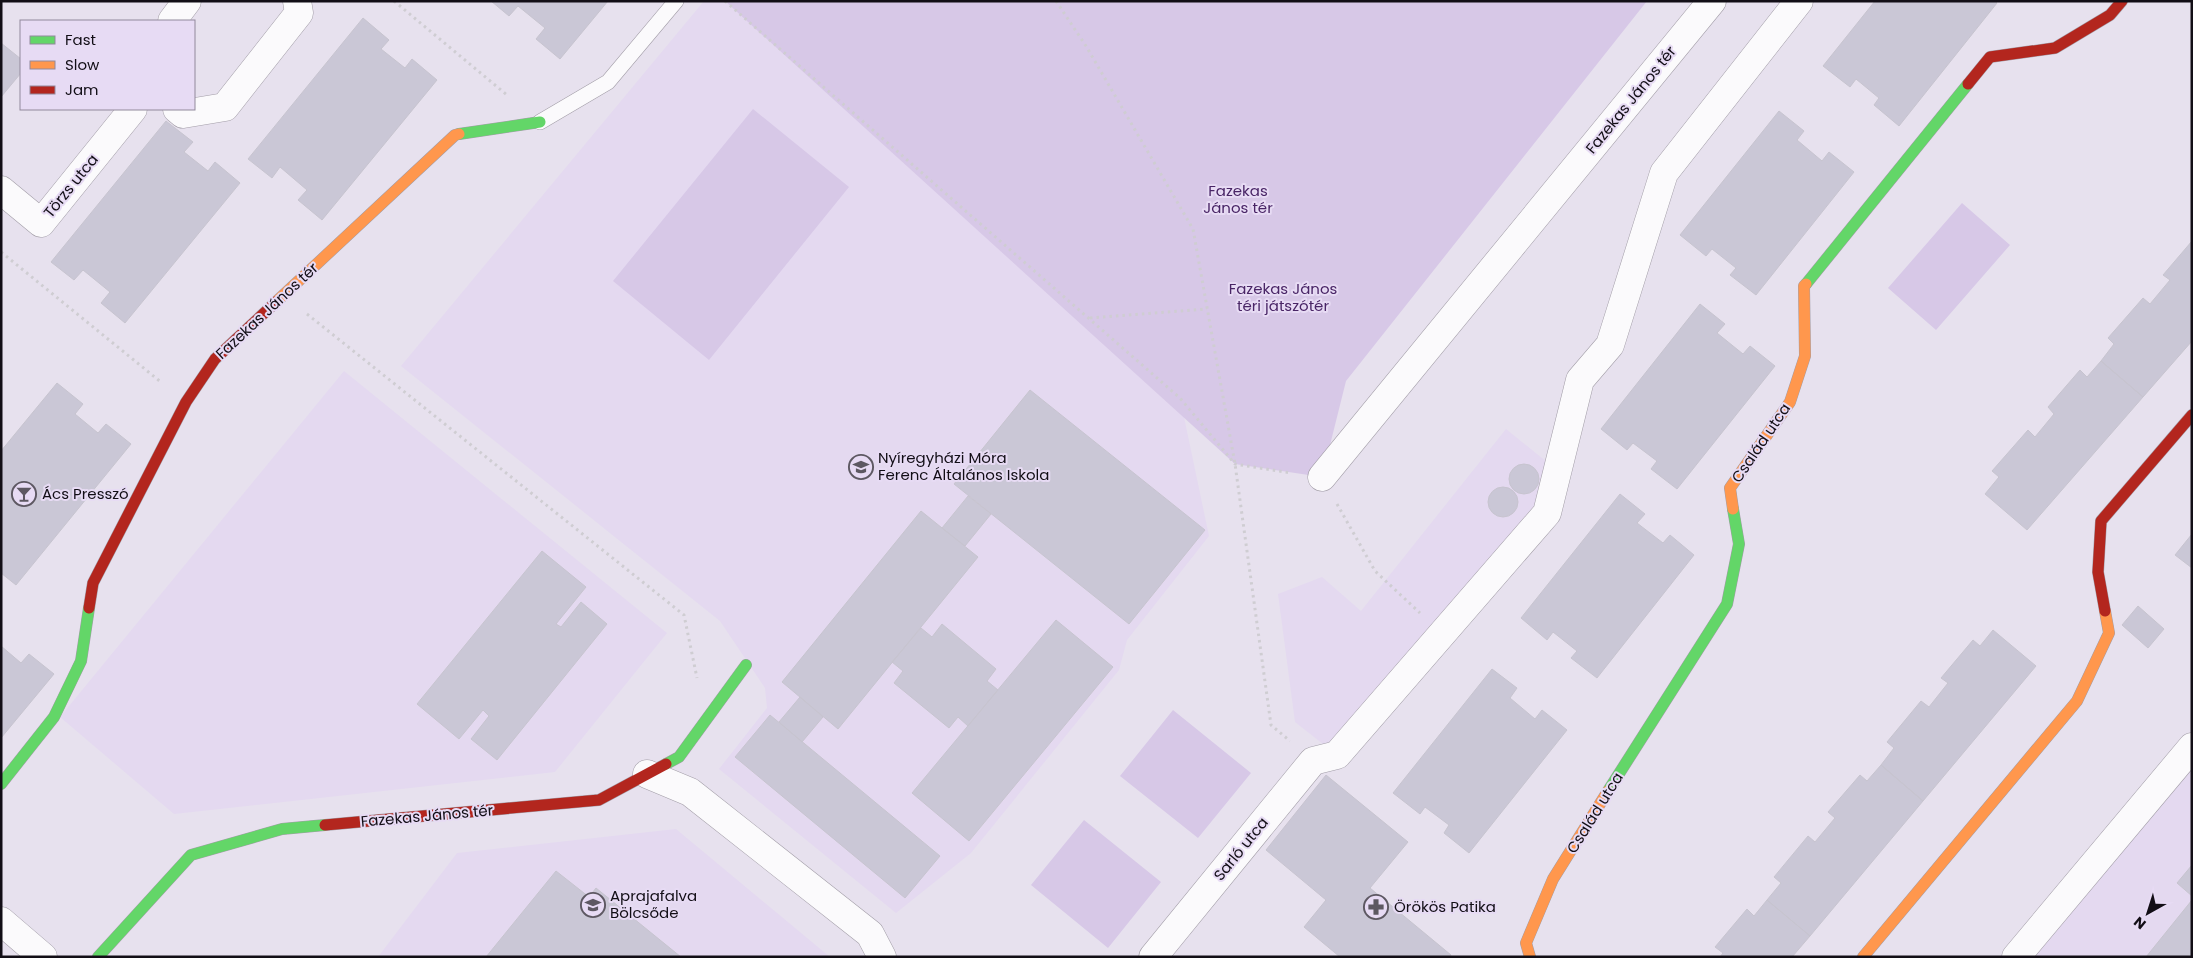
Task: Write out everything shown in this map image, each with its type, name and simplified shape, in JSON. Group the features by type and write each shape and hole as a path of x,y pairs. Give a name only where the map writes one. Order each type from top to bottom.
{"street":[{"path":"173,20 187,1"},
{"path":"178,110 184,114 225,107 299,14 297,1"},
{"name":"Fazekas János tér","path":"1322,477 1712,1"},
{"name":"Sarló utca","path":"1153,957 1325,758 1442,634 1547,513 1580,380 1610,345 1664,173 1799,1"},
{"name":"Család utca","path":"1530,957 1526,943 1553,879 1727,604 1739,544 1730,488 1790,402 1805,356 1804,286 1990,56 2055,48 2110,15 2122,1"},
{"name":"Törzs utca","path":"1,190 41,223 132,110"},
{"name":"Fazekas János tér","path":"1,784 54,717 81,661 93,583 186,402 215,359 455,135 540,122"},
{"path":"1863,957 2077,701 2109,633 2098,572 2102,521 2192,415"},
{"name":"Fazekas János tér","path":"98,957 191,855 282,830 598,800 679,757 746,665"},
{"path":"2016,957 2192,746"},
{"path":"647,774 690,792 870,934 882,957"},
{"path":"1,921 43,957"}],"lane":[{"path":"540,122 608,82 676,1"}],"path":[{"path":"394,1 540,122"},
{"path":"725,1 1180,398 1235,464 1322,477 1375,571 1442,634"},
{"path":"1056,1 1086,46 1193,229 1235,464 1270,725 1325,758"},
{"path":"1,252 186,402"},
{"path":"283,295 684,615 706,721"},
{"path":"1089,318 1207,309"}],"shaded area":[{"name":"Nyíregyházi Móra Ferenc Általános Iskola","path":"704,1 725,1 1180,398 1209,536 1127,640 1119,670 971,853 896,913 719,769 767,708 765,688 720,621 401,366"},
{"path":"344,371 667,633 555,772 174,814 60,717"},
{"path":"1506,429 1558,471 1547,513 1337,755 1295,722 1278,594 1322,577 1361,611"},
{"path":"2192,765 2192,957 2031,957"},
{"name":"Aprajafalva Bölcsőde","path":"676,829 830,957 378,957 457,853"}],"green space":[{"name":"Fazekas János tér","path":"725,1 1647,1 1346,381 1322,477 1235,464"},
{"path":"753,109 849,187 709,360 613,281"},
{"path":"1962,203 2010,245 1936,330 1888,288"},
{"path":"1173,710 1251,773 1198,838 1120,776"},
{"path":"1084,820 1161,882 1108,948 1031,885"}],"building":[{"path":"491,1 608,1 560,59 536,39 545,28 518,6 509,16"},
{"path":"1875,1 1995,1 1997,3 1899,126 1874,105 1879,98 1856,79 1850,87 1823,66"},
{"path":"363,18 389,40 381,49 405,68 412,59 437,80 322,220 298,200 307,190 280,167 272,178 248,159"},
{"path":"1,43 20,58 20,74 1,97"},
{"path":"1779,111 1804,131 1797,140 1822,161 1829,152 1854,172 1756,295 1730,275 1736,268 1712,249 1706,256 1680,235"},
{"path":"166,121 193,142 184,152 208,171 215,162 240,183 125,323 101,303 110,292 83,270 74,280 51,262"},
{"path":"2192,241 2192,341 2143,397 2101,361 2114,344 2108,338 2143,298 2150,304 2170,280 2163,275"},
{"path":"1700,304 1725,324 1717,333 1743,354 1750,346 1775,366 1677,489 1651,469 1657,461 1633,443 1627,450 1601,429"},
{"path":"2101,361 2143,397 2027,530 1985,494 1999,477 1992,471 2028,430 2035,437 2054,414 2048,407 2080,370 2087,377"},
{"path":"57,383 83,404 75,414 98,433 106,424 131,444 16,585 1,573 1,451"},
{"path":"1030,390 1205,530 1129,624 954,484"},
{"path":"1524,464 1535,468 1539,479 1535,490 1524,494 1513,490 1509,479 1513,468"},
{"path":"1503,487 1514,491 1518,502 1514,513 1503,517 1492,513 1488,502 1492,491"},
{"path":"1620,494 1645,514 1637,523 1663,543 1670,535 1694,555 1597,678 1571,658 1577,651 1553,632 1547,640 1521,618"},
{"path":"968,496 991,514 965,546 942,528"},
{"path":"921,511 978,557 838,729 782,682"},
{"path":"2192,534 2192,568 2175,555"},
{"path":"542,551 586,587 556,624 561,627 581,602 607,624 497,760 471,739 489,716 483,710 459,739 417,704"},
{"path":"2138,606 2164,629 2148,648 2122,625"},
{"path":"1056,620 1113,667 969,841 912,793"},
{"path":"942,624 996,669 987,681 998,690 968,726 958,717 949,728 894,683 903,671 892,662 921,628 932,637"},
{"path":"1993,630 2036,666 1923,801 1881,765 1894,748 1887,742 1921,701 1929,707 1948,683 1941,678 1973,640 1980,646"},
{"path":"1,646 21,663 29,654 54,674 1,738"},
{"path":"1492,669 1517,688 1510,698 1535,719 1542,710 1567,730 1469,853 1444,833 1449,825 1425,807 1420,814 1393,793"},
{"path":"800,697 823,717 802,742 779,722"},
{"path":"770,715 940,856 905,898 735,757"},
{"path":"1881,765 1923,801 1810,936 1767,900 1781,883 1774,877 1808,836 1815,842 1835,818 1828,812 1860,775 1867,781"},
{"path":"1326,775 1408,842 1370,888 1451,955 1450,957 1340,957 1304,927 1326,900 1266,850"},
{"path":"2192,865 2192,896 2177,883"},
{"path":"556,871 589,897 596,888 681,957 486,957"},
{"path":"1767,900 1810,936 1792,957 1720,957 1723,953 1715,947 1747,909 1754,916"},
{"path":"2192,900 2192,957 2146,957"}],"traffic: fast":[{"path":"1806,284 1968,84"},
{"path":"459,134 540,122"},
{"path":"1608,791 1727,604 1739,544 1733,509"},
{"path":"1,784 54,717 81,661 89,608"},
{"path":"666,764 679,757 746,665"},
{"path":"98,957 191,855 282,829 325,825"}],"traffic: slow":[{"path":"276,302 455,135 459,134"},
{"path":"1733,509 1730,488 1790,402 1805,356 1804,286 1806,284"},
{"path":"1863,957 2077,701 2109,633 2105,611"},
{"path":"1530,957 1526,943 1553,879 1608,791"}],"traffic: jam":[{"path":"1968,84 1990,57 2055,48 2110,15 2122,1"},
{"path":"89,608 93,583 186,402 215,359 276,302"},
{"path":"2105,611 2098,572 2101,521 2192,415"},
{"path":"325,825 599,800 666,764"}],"place":[{"name":"Nyíregyházi Móra Ferenc Általános Iskola","path":"861,467"},
{"name":"Ács Presszó","path":"24,494"},
{"name":"Aprajafalva Bölcsőde","path":"593,905"},
{"name":"Örökös Patika","path":"1376,907"}],"park label":[{"name":"Fazekas János téri játszótér","path":"1283,298"}]}
